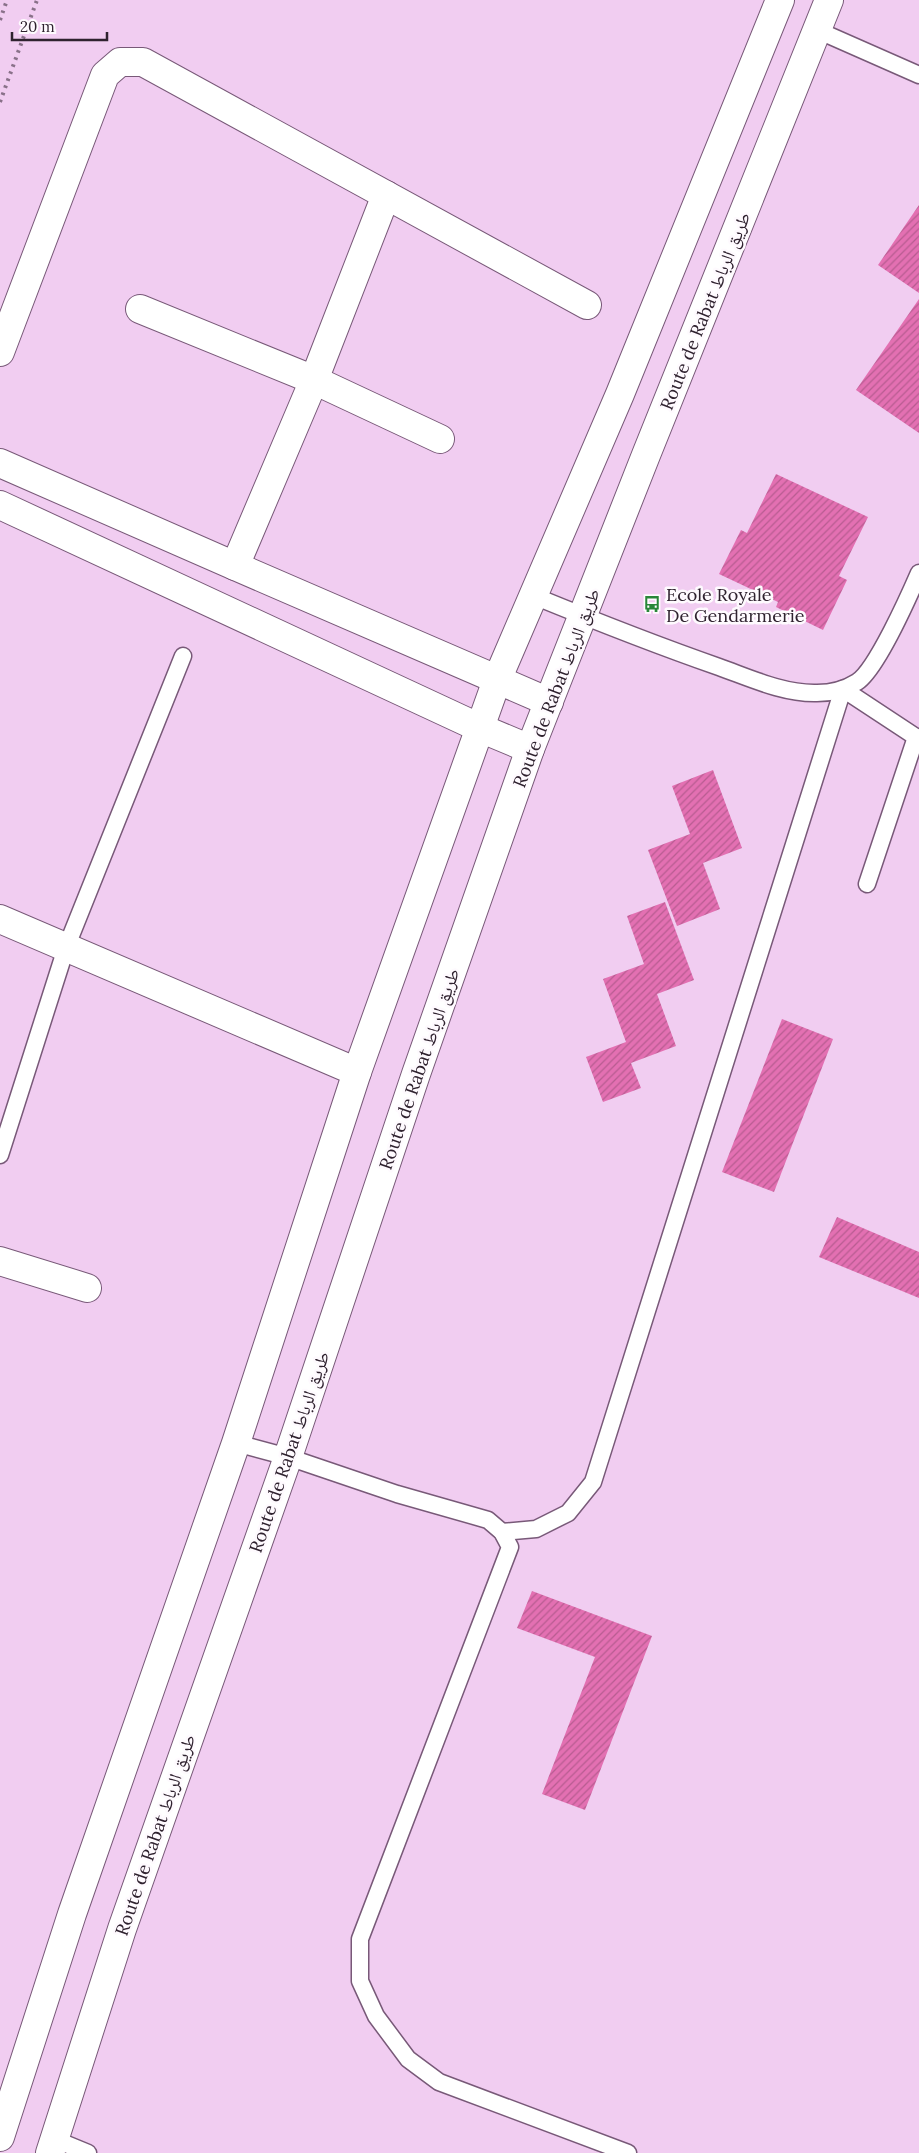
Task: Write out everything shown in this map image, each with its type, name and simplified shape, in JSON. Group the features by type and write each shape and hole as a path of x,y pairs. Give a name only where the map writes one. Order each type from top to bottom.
{"main road":[{"path":"0,2138 5,2103 236,1443 357,1072 497,680 620,394 780,0"},
{"name":"Route de Rabat طريق الرباط","path":"52,2146 122,1930 288,1457 416,1074 530,749 829,0"},
{"path":"0,352 105,75 120,62 144,62 587,306"},
{"path":"235,566 314,380 386,195"},
{"path":"140,309 314,380 440,439"},
{"path":"0,463 549,702"},
{"path":"10,508 480,728 530,749"},
{"path":"0,919 357,1072"},
{"path":"0,1260 87,1288"}],"lane":[{"path":"817,30 919,75"},
{"path":"534,596 686,655 790,690 818,694 843,689 860,681 878,655 902,611 919,573"},
{"path":"0,1155 66,948 183,656"},
{"path":"843,689 917,738 867,884"},
{"path":"502,1532 536,1528 568,1512 593,1482 843,689"},
{"path":"236,1443 288,1457 397,1494 488,1520 502,1532 510,1547 360,1939 360,1981 376,2016 408,2059 439,2082 628,2153"},
{"path":"52,2146 88,2153"}],"building":[{"path":"919,205 919,293 878,265"},
{"path":"919,299 919,433 856,390"},
{"path":"776,474 868,517 839,576 847,580 823,630 776,607 778,602 719,574 741,530 747,533"},
{"path":"713,770 742,848 703,863 720,909 677,926 648,850 690,834 672,786"},
{"path":"665,902 694,980 657,994 676,1046 631,1063 641,1088 603,1102 586,1057 626,1042 603,979 644,964 627,916"},
{"path":"782,1019 833,1039 774,1192 722,1172"},
{"path":"837,1217 919,1252 919,1298 819,1257"},
{"path":"532,1591 652,1636 585,1810 542,1794 595,1657 517,1628"}],"railway":[{"path":"0,20 7,0"},
{"path":"0,102 37,0"}],"place":[{"name":"Ecole Royale De Gendarmerie","path":"652,604"}]}
